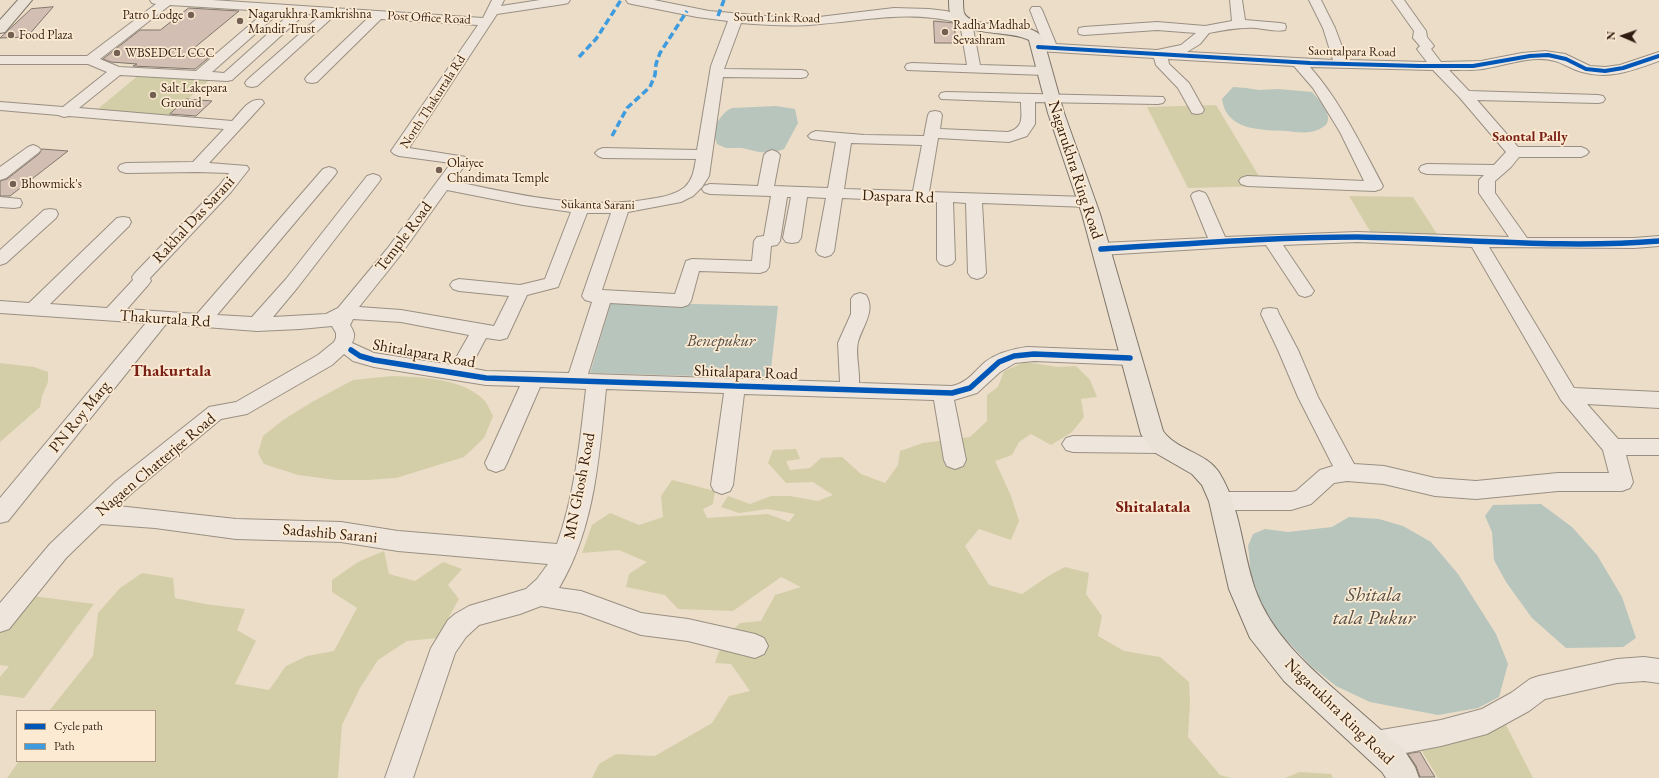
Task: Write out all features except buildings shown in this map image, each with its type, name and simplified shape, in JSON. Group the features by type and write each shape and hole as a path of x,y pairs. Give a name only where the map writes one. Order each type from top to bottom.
{"main road":[{"path":"0,29 25,0"},
{"name":"Nagarukhra Ring Road","path":"957,13 976,26 1023,31 1031,34 1045,48 1045,71 1052,98 1101,249 1152,434 1160,445 1200,467 1211,479 1221,501 1242,589 1260,629 1294,672 1393,761 1404,778"}],"street":[{"path":"252,83 345,0"},
{"path":"492,11 564,0"},
{"name":"South Link Road","path":"632,0 687,11 736,18 804,21 824,20 867,13 957,13"},
{"path":"1236,0 1235,7 1240,17 1238,24"},
{"path":"1315,0 1329,28 1341,63"},
{"path":"1398,0 1420,31 1420,38 1427,46 1424,49 1436,65 1465,95 1514,152 1581,152"},
{"path":"90,60 167,1"},
{"name":"Post Office Road","path":"167,1 240,3 277,8 378,15 492,11"},
{"path":"200,75 277,8"},
{"path":"0,60 90,60 95,61 104,67 117,71 227,77 302,10"},
{"path":"1036,10 1045,48"},
{"name":"North Thakurtala Rd","path":"461,160 399,152 492,11"},
{"path":"957,13 969,68 965,96"},
{"path":"312,79 378,15"},
{"path":"705,183 705,155 717,73 723,50 736,18"},
{"path":"1084,31 1158,26 1204,30 1238,24 1256,24 1280,27"},
{"path":"1197,110 1184,86 1163,64 1160,53 1190,48 1204,30"},
{"name":"Saontalpara Road","path":"1045,48 1160,53 1298,62 1475,66 1498,64 1536,55 1549,55 1564,58 1585,68 1606,72 1614,71 1659,56"},
{"path":"1298,62 1323,93 1347,132 1383,201"},
{"path":"912,67 1045,71"},
{"path":"64,112 117,71"},
{"path":"717,73 801,74"},
{"path":"1465,95 1598,99"},
{"path":"946,96 1158,100"},
{"path":"816,136 844,139 1009,137 1022,134 1028,124 1028,98"},
{"path":"126,168 197,167 257,104"},
{"path":"0,106 235,126"},
{"path":"920,197 935,115"},
{"path":"825,251 844,139"},
{"path":"0,175 33,150"},
{"path":"1514,152 1509,162 1497,170 1487,180 1487,193 1522,243"},
{"path":"602,154 705,155"},
{"path":"621,208 591,296 682,300 692,265 760,267 763,241 771,242 772,155"},
{"name":"Temple Road","path":"341,333 393,253 461,160"},
{"name":"Rakhal Das Sarani","path":"111,315 142,281 141,277 225,189 241,169 197,167"},
{"path":"1427,169 1497,170"},
{"path":"201,321 329,172"},
{"path":"257,324 292,283 373,179"},
{"path":"1247,181 1375,186"},
{"name":"Daspara Rd","path":"705,183 772,192 1087,202"},
{"name":"Sukanta Sarani","path":"443,184 539,202 581,207 621,208 652,204 686,194 705,183"},
{"path":"792,238 800,193"},
{"path":"1199,196 1219,243"},
{"path":"945,198 946,260"},
{"path":"974,199 977,273"},
{"path":"459,285 520,291 552,283 581,207"},
{"path":"0,259 50,214"},
{"path":"34,309 123,222"},
{"path":"1101,249 1357,237 1522,243 1634,243 1659,241"},
{"path":"1271,240 1305,291"},
{"path":"1221,501 1291,501 1303,498 1328,476 1347,472 1384,475 1435,487 1476,490 1558,482 1622,482 1613,447 1568,395 1477,241"},
{"name":"Thakurtala Rd","path":"0,307 257,324 300,323 341,333 401,316 481,331 500,333 520,291"},
{"name":"MN Ghosh Road","path":"399,778 444,648 453,632 466,618 488,610 522,603 538,595 548,584 564,555 575,525 587,465 587,381 602,297"},
{"path":"849,390 850,375 848,343 860,314 860,298"},
{"path":"1270,314 1288,350 1308,397 1347,472"},
{"name":"PN Roy Marg","path":"0,514 160,318"},
{"path":"457,374 481,331"},
{"name":"Shitalapara Road","path":"341,333 360,356 374,360 457,374 533,380 941,393 964,392 974,386 993,366 1008,358 1027,354 1130,358"},
{"name":"Nagaen Chatterjee Road","path":"0,622 58,551 124,487 216,412 240,409 325,360 341,333"},
{"path":"496,463 533,380"},
{"path":"722,485 735,386"},
{"path":"941,393 946,404 955,460"},
{"path":"1568,395 1659,400"},
{"path":"1073,444 1160,445"},
{"path":"1613,447 1659,447"},
{"name":"Sadashib Sarani","path":"96,514 155,519 236,529 341,532 398,541 564,555"},
{"path":"538,595 581,602 641,624 688,630 755,646"},
{"path":"1375,745 1441,733 1487,721 1520,702 1540,688 1617,671 1644,669 1659,671"}],"shaded area":[{"name":"Salt Lakepara Ground","path":"140,74 212,78 166,118 93,113"},
{"path":"1216,105 1265,186 1188,188 1147,107"},
{"path":"1349,196 1413,197 1439,237 1373,236"},
{"path":"1025,362 1058,367 1076,366 1090,380 1097,397 1081,399 1084,417 1072,432 1051,445 1031,434 1019,442 1012,455 995,461 1011,496 1019,521 1011,540 979,529 965,546 989,585 1022,594 1050,575 1065,567 1089,573 1086,594 1102,616 1098,636 1124,651 1160,657 1189,682 1190,702 1188,737 1220,775 1231,778 592,778 599,764 616,754 655,756 712,723 729,696 750,691 731,664 715,663 723,640 740,623 761,621 775,595 801,587 781,577 733,611 678,609 665,595 626,587 629,574 647,562 619,550 582,553 592,525 610,513 639,525 663,517 661,496 672,480 715,491 713,504 703,509 707,518 768,514 789,522 795,514 768,509 739,513 721,507 728,496 750,504 771,496 790,496 818,501 833,495 813,482 786,483 768,463 773,450 796,449 800,459 786,461 790,470 810,468 821,458 842,457 861,474 885,483 898,465 900,451 923,443 970,437 987,421 987,395 998,387 1004,371"},
{"path":"0,363 34,367 48,372 48,382 42,396 40,407 0,442"},
{"path":"392,376 441,380 464,387 475,393 484,400 493,416 484,438 464,457 396,478 336,480 298,475 264,464 258,453 263,436 283,420 312,402 353,380"},
{"path":"384,551 389,574 415,581 443,562 462,569 448,585 459,599 437,638 407,641 378,660 360,688 342,725 338,778 7,778 18,762 156,762 156,710 50,710 93,656 98,613 120,588 142,573 173,578 175,598 205,604 245,609 237,630 256,641 235,684 269,690 286,666 307,656 334,651 357,608 332,592 332,580 358,562"},
{"path":"25,595 94,604 24,698 0,695 0,677 9,666 0,665 0,626"},
{"path":"1506,725 1533,778 1438,778 1419,746"},
{"path":"1300,772 1331,774 1333,778 1285,778"}],"water":[{"path":"1233,87 1259,90 1278,89 1312,92 1326,110 1328,122 1321,128 1306,132 1267,130 1247,127 1230,117 1225,110 1222,99"},
{"path":"776,106 795,109 798,123 784,149 772,153 742,148 726,148 717,144 714,135 715,127 726,112 732,108"},
{"name":"Benepukur","path":"611,302 778,306 770,378 590,373"},
{"path":"1541,504 1572,527 1597,555 1622,597 1636,638 1623,647 1566,648 1532,618 1506,582 1494,560 1492,532 1485,516 1493,505"},
{"name":"Shitala tala Pukur","path":"1349,517 1379,519 1403,526 1431,542 1458,574 1496,634 1508,664 1499,697 1478,708 1438,715 1370,702 1336,686 1311,666 1265,616 1251,575 1248,546 1253,534 1265,529 1288,532 1332,527"}],"marked path":[{"path":"579,57 583,51 596,39 621,0"},
{"path":"718,16 724,0"},
{"path":"612,136 627,108 650,87 655,75 656,64 660,53 687,11"}],"cycle path":[{"path":"1038,47 1310,63 1419,66 1473,66 1522,57 1548,55 1557,56 1586,69 1596,71 1614,71 1659,56"},
{"path":"1101,249 1262,240 1357,237 1522,243 1634,243 1659,241"},
{"path":"351,350 360,356 374,360 486,378 952,393 970,388 999,362 1014,356 1034,354 1130,358"}],"place":[{"name":"Patro Lodge","path":"191,15"},
{"name":"Nagarukhra Ramkrishna Mandir Trust","path":"240,21"},
{"name":"Radha Madhab Sevashram","path":"945,32"},
{"name":"Food Plaza","path":"11,35"},
{"name":"WBSEDCL CCC","path":"117,53"},
{"name":"Salt Lakepara Ground","path":"153,95"},
{"name":"Olaiyee Chandimata Temple","path":"439,170"},
{"name":"Bhowmick's","path":"13,184"}],"district":[{"name":"Saontal Pally","path":"1530,137"},
{"name":"Thakurtala","path":"171,371"},
{"name":"Shitalatala","path":"1153,507"}]}
